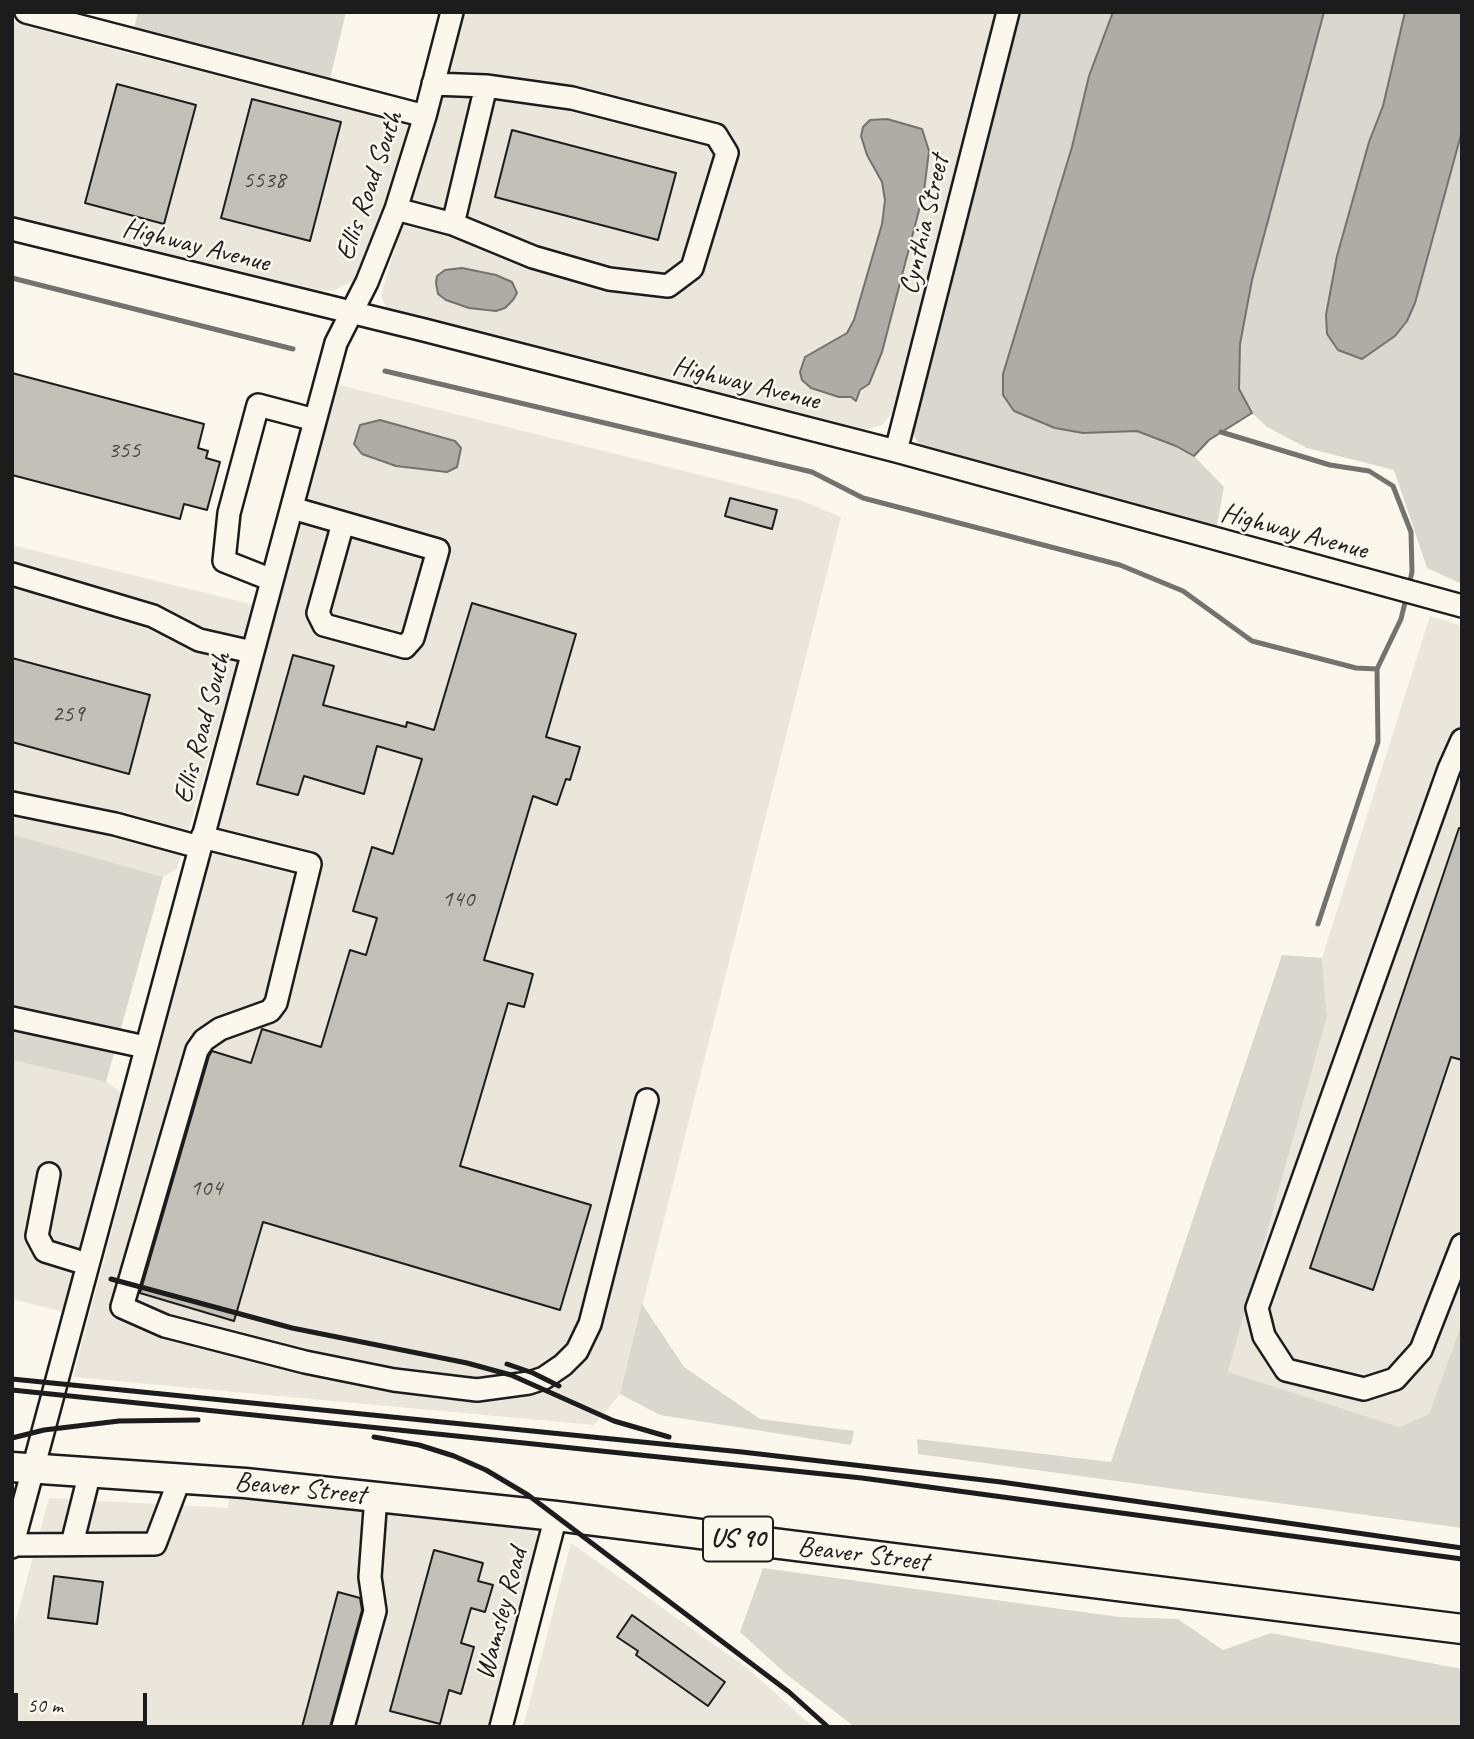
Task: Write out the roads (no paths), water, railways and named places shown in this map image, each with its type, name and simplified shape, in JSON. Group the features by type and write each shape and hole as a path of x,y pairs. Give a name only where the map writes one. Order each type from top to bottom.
{"main road":[{"name":"Beaver Street","path":"23,1467 376,1496 556,1516 1462,1629"}],"street":[{"path":"26,12 425,116"},
{"name":"Ellis Road South","path":"13,1546 23,1467 87,1264 336,343 367,282 396,209 425,116 452,12"},
{"name":"Cynthia Street","path":"896,451 1008,12"},
{"path":"396,209 453,224 533,257 609,279 668,286 692,268 727,153 716,135 572,98 486,86 433,84"},
{"path":"453,224 486,86"},
{"name":"Highway Avenue","path":"12,229 349,314 424,330 896,451 1462,607"},
{"path":"272,580 224,561 229,513 258,405 315,419"},
{"path":"292,508 438,550 413,638 405,647 324,625 318,613 343,523"},
{"path":"12,574 153,616 199,640 252,652"},
{"path":"1462,740 1449,769 1257,1308 1264,1336 1286,1370 1364,1389 1395,1379 1421,1350 1462,1245"},
{"path":"12,803 310,864 276,1003 270,1011 220,1029 204,1040 197,1050 122,1307 165,1326 305,1362 394,1380 477,1390 529,1383 544,1378 577,1351 590,1324 647,1100"},
{"path":"12,1018 145,1047"},
{"path":"49,1174 37,1236 45,1251 87,1264"},
{"path":"72,1544 90,1472"},
{"path":"13,1546 155,1544 180,1478"},
{"path":"343,1727 375,1611 370,1577 376,1496"},
{"name":"Wamsley Road","path":"501,1727 556,1516"}],"waterway":[{"path":"12,278 293,349"},
{"path":"385,371 812,472 863,498 1120,565 1183,591 1252,641 1356,668 1377,669 1401,619 1407,594"},
{"path":"1221,432 1330,465 1369,471 1393,486 1411,532 1412,572 1409,585"},
{"path":"1318,924 1378,742 1377,669"}],"railway":[{"path":"111,1279 292,1328 467,1363 511,1375 614,1421 669,1437"},
{"path":"507,1364 559,1386"},
{"path":"12,1379 742,1452 1001,1482 1462,1548"},
{"path":"12,1390 862,1478 1462,1559"},
{"path":"12,1438 44,1430 119,1421 198,1420"},
{"path":"374,1437 419,1445 454,1456 486,1470 528,1495 789,1692 828,1727"}]}
